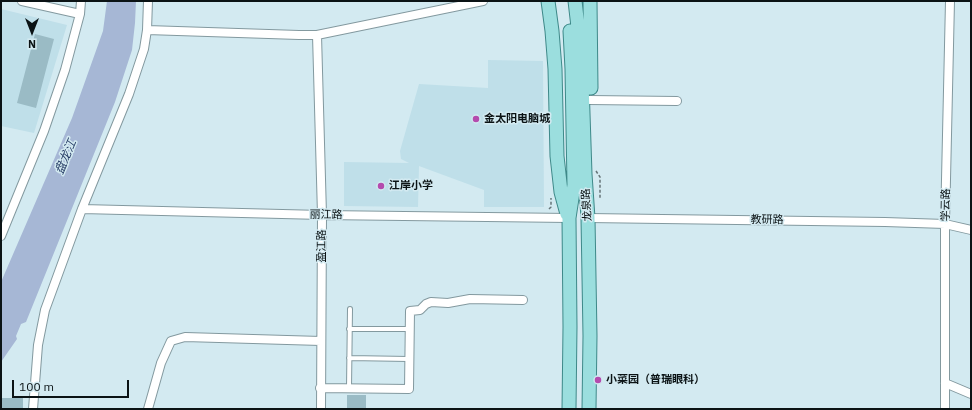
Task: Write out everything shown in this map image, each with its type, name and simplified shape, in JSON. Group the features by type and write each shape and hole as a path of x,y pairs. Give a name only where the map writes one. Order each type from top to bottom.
{"main road":[{"path":"548,1 555,69 557,156 561,192 569,218"},
{"path":"556,1 562,64 564,154 569,218"},
{"path":"577,1 591,90 584,127"},
{"name":"龙泉路","path":"569,409 569,218 574,185 572,69 577,1"},
{"name":"龙泉路","path":"577,1 582,20 581,53 588,218 590,336 589,409"}],"street":[{"path":"22,1 80,14"},
{"path":"1,236 44,131 65,70 82,1"},
{"path":"33,409 38,345 45,310 82,209 129,94 144,49 147,30 148,1"},
{"path":"147,30 317,35 482,1"},
{"name":"学云路","path":"945,409 946,224 950,1"},
{"name":"盈江路","path":"317,35 322,215 322,341 320,409"},
{"path":"589,100 677,101"},
{"name":"丽江路","path":"82,209 322,215 569,218"},
{"name":"教研路","path":"588,218 885,222 946,224 971,230"},
{"path":"320,388 410,389 410,311 420,310 426,304 431,302 448,303 470,299 522,300"},
{"path":"148,409 161,363 171,341 185,337 322,341"},
{"path":"945,383 971,394"}],"lane":[{"path":"349,388 350,309"},
{"path":"349,329 410,329"},
{"path":"349,358 410,359"}],"path":[{"path":"600,177 600,198"},
{"path":"548,210 551,207 551,198"}],"shaded area":[{"path":"1,9 67,25 34,133 1,126"},
{"path":"35,34 54,39 36,108 17,103"},
{"name":"金太阳电脑城","path":"488,60 543,61 544,207 484,207 484,190 419,166 418,207 344,206 344,162 409,163 401,159 400,151 419,84 488,88"},
{"path":"347,395 366,395 366,409 347,409"},
{"path":"1,398 23,398 23,409 1,409"}],"water":[{"name":"盘龙江","path":"107,1 136,1 132,50 115,102 26,322 21,324 16,336 17,339 1,362 1,282 72,118 103,31"}],"place":[{"name":"金太阳电脑城","path":"476,119"},
{"name":"江岸小学","path":"381,186"},
{"name":"小菜园（普瑞眼科）","path":"598,380"}]}
